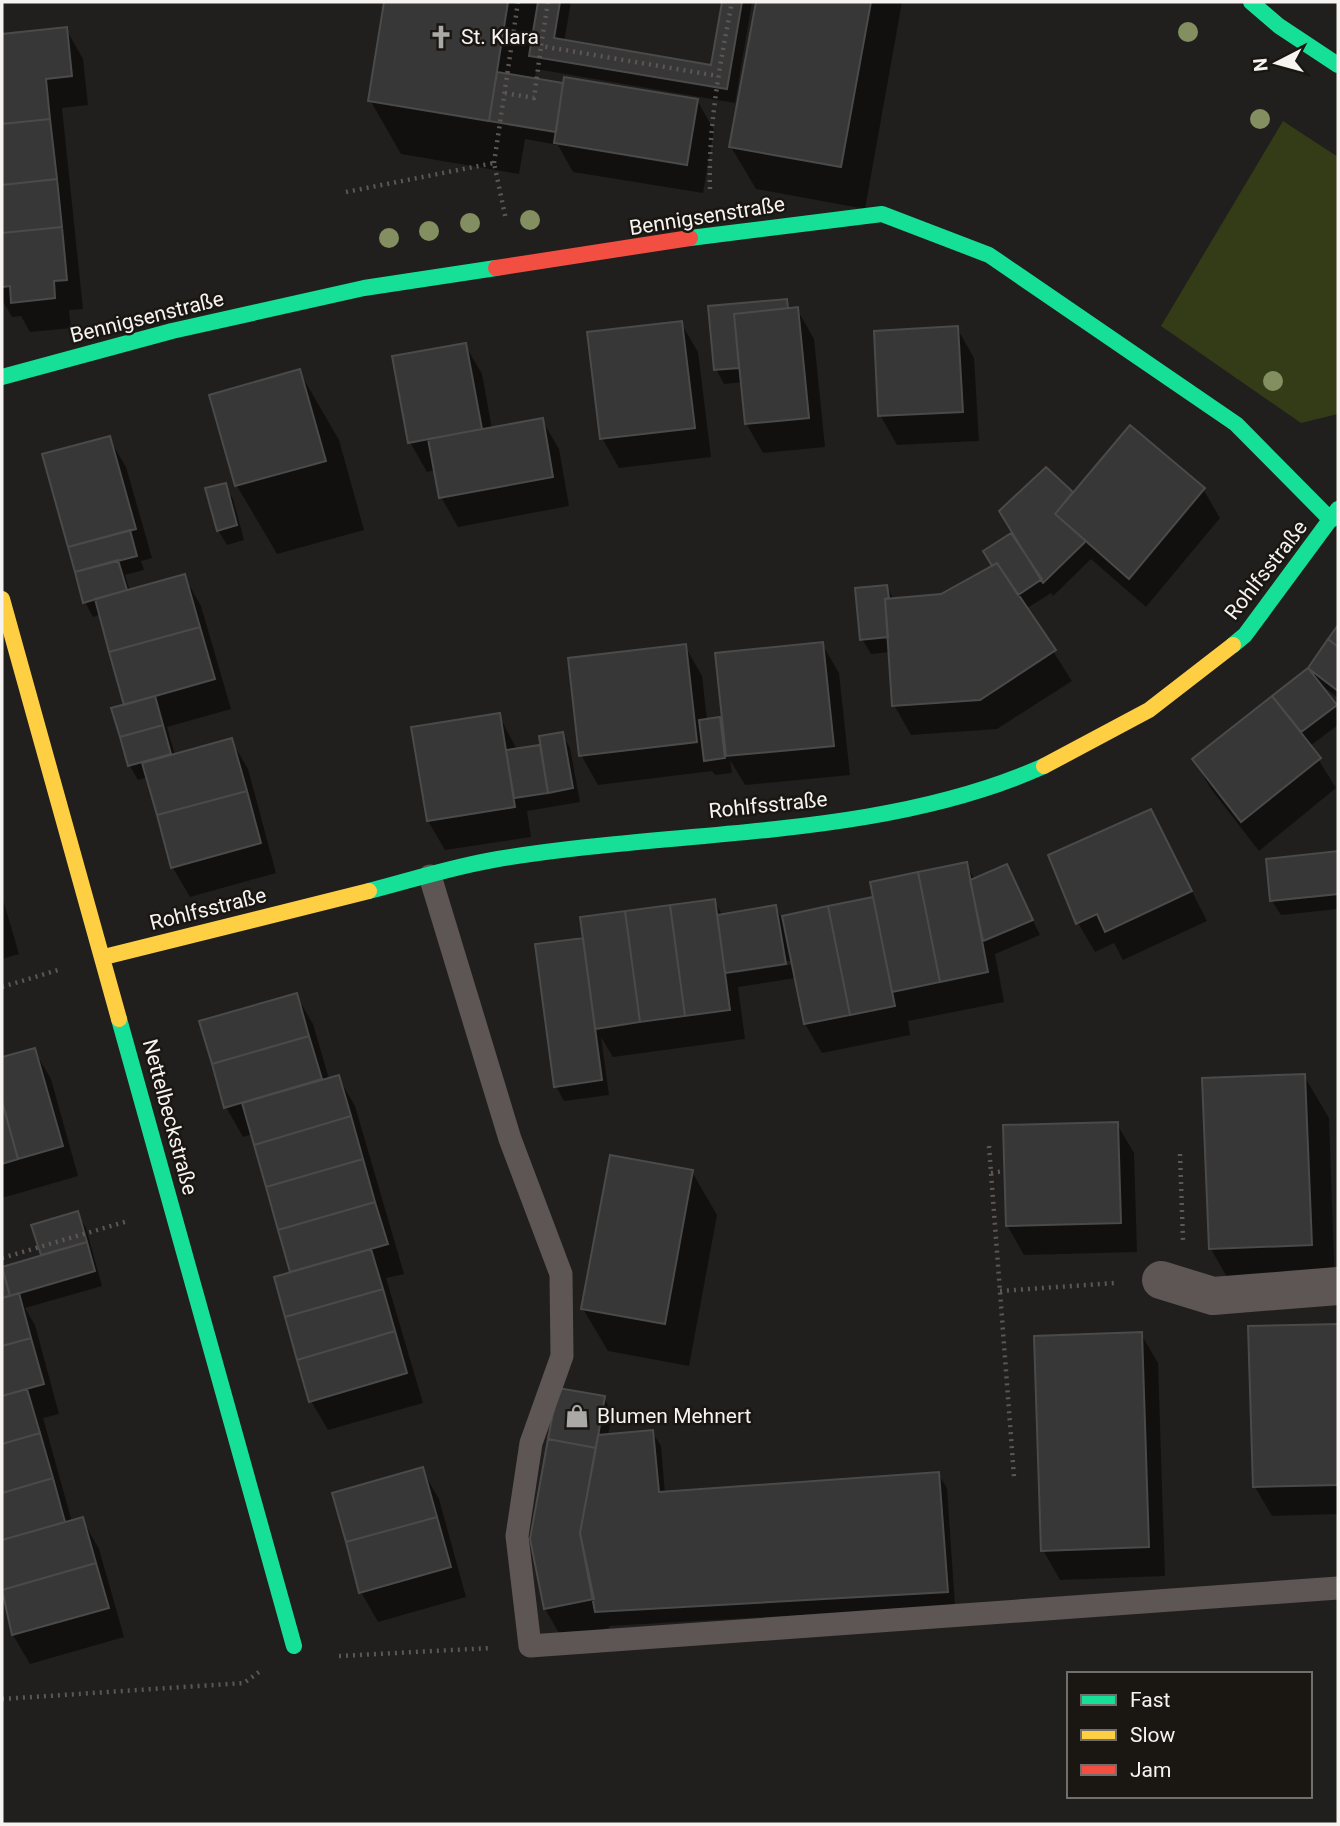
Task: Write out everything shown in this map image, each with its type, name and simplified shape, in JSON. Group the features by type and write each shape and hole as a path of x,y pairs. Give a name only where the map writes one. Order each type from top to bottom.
{"street":[{"path":"1251,2 1279,26 1338,65"},
{"name":"Bennigsenstraße","path":"2,377 172,331 352,291 712,235 882,214 989,255 1236,424 1335,515"},
{"name":"Rohlfsstraße","path":"104,957 497,859 893,813 1000,786 1056,761 1150,710 1245,635 1335,515"},
{"name":"Nettelbeckstraße","path":"2,599 295,1646"},
{"path":"1173,1283 1213,1296 1338,1286"}],"lane":[{"path":"430,876 510,1139 561,1274 562,1356 531,1443 517,1536 530,1646 1338,1588"}],"path":[{"path":"514,266 494,163 518,2"},
{"path":"504,93 534,98 548,2"},
{"path":"712,235 709,158 718,76 732,2"},
{"path":"541,46 718,76"},
{"path":"346,192 494,163"},
{"path":"2,987 104,957"},
{"path":"989,1146 1014,1477"},
{"path":"1000,1291 1173,1283 1180,1154"},
{"path":"991,1172 1004,1171"},
{"path":"2,1258 173,1208"}],"green space":[{"path":"1283,121 1338,157 1338,414 1301,423 1161,326"}],"building":[{"name":"St. Klara","path":"384,2 508,2 489,121 368,101"},
{"path":"538,2 560,2 554,38 711,65 722,2 742,2 727,89 529,56"},
{"path":"756,2 871,2 841,167 729,147"},
{"path":"67,27 72,76 46,79 50,119 2,124 2,34"},
{"path":"497,72 563,83 556,132 489,121"},
{"path":"564,77 698,99 687,165 554,143"},
{"path":"50,119 57,179 2,185 2,124"},
{"path":"57,179 62,227 2,233 2,185"},
{"path":"62,227 67,280 54,281 55,298 11,303 10,286 2,287 2,233"},
{"path":"787,299 788,308 734,314 739,368 714,370 708,306"},
{"path":"798,307 809,418 745,424 734,314"},
{"path":"682,321 695,428 600,439 587,332"},
{"path":"958,326 963,412 878,416 874,331"},
{"path":"466,343 482,429 408,443 392,356"},
{"path":"300,369 326,461 235,486 209,395"},
{"path":"543,418 553,477 439,498 428,439"},
{"path":"1130,425 1205,488 1129,579 1055,514"},
{"path":"110,436 136,529 68,547 42,454"},
{"path":"1046,467 1073,492 1055,514 1086,541 1043,583 999,511"},
{"path":"226,483 237,525 217,531 205,488"},
{"path":"130,530 137,556 75,572 68,547"},
{"path":"1011,533 1042,579 1018,595 997,563 992,566 983,551"},
{"path":"118,560 127,590 83,603 75,572"},
{"path":"997,563 1056,650 980,700 892,706 885,599 941,594"},
{"path":"185,574 200,627 109,652 95,599"},
{"path":"887,585 889,598 885,599 888,637 860,640 855,588"},
{"path":"1338,625 1338,647 1328,639"},
{"path":"200,627 215,679 124,705 109,652"},
{"path":"1328,639 1338,647 1338,691 1308,668"},
{"path":"823,642 834,746 726,756 715,653"},
{"path":"686,644 697,742 579,756 568,658"},
{"path":"1308,668 1337,705 1301,732 1272,696"},
{"path":"155,696 163,725 120,737 111,708"},
{"path":"1272,696 1321,758 1241,822 1192,759"},
{"path":"500,713 515,807 427,821 411,727"},
{"path":"720,717 725,758 704,761 699,720"},
{"path":"163,725 171,754 128,766 120,737"},
{"path":"563,732 573,788 548,793 539,736"},
{"path":"232,738 247,791 157,815 142,763"},
{"path":"540,745 548,793 514,798 506,750"},
{"path":"247,791 261,843 171,868 157,815"},
{"path":"1151,809 1192,891 1105,932 1097,914 1076,924 1048,855"},
{"path":"1338,851 1338,894 1270,901 1266,859"},
{"path":"967,862 988,972 940,982 918,872"},
{"path":"1007,864 1033,920 983,941 970,880"},
{"path":"918,872 940,982 892,992 870,882"},
{"path":"873,897 895,1006 850,1015 828,906"},
{"path":"715,899 730,1010 685,1016 670,905"},
{"path":"670,905 685,1016 640,1022 625,911"},
{"path":"776,905 786,964 725,973 717,915"},
{"path":"828,906 850,1015 804,1024 782,916"},
{"path":"625,911 640,1022 595,1029 580,917"},
{"path":"583,938 602,1080 554,1087 535,944"},
{"path":"297,993 309,1036 212,1064 199,1021"},
{"path":"309,1036 322,1079 224,1108 212,1064"},
{"path":"35,1048 63,1146 18,1159 2,1101 2,1057"},
{"path":"1305,1074 1312,1245 1209,1249 1202,1078"},
{"path":"339,1075 351,1116 254,1145 242,1103"},
{"path":"2,1101 18,1159 2,1164"},
{"path":"351,1116 363,1159 266,1187 254,1145"},
{"path":"1118,1122 1121,1223 1006,1226 1003,1125"},
{"path":"610,1155 693,1170 665,1324 581,1309"},
{"path":"363,1159 375,1202 278,1230 266,1187"},
{"path":"375,1202 388,1244 290,1272 278,1230"},
{"path":"78,1211 87,1242 41,1255 31,1225"},
{"path":"87,1242 95,1271 10,1296 2,1267"},
{"path":"371,1249 383,1289 285,1317 274,1277"},
{"path":"2,1267 10,1296 2,1298"},
{"path":"383,1289 395,1331 297,1360 285,1317"},
{"path":"19,1293 31,1338 2,1346 2,1298"},
{"path":"1338,1324 1338,1485 1253,1487 1248,1326"},
{"path":"395,1331 407,1373 309,1402 297,1360"},
{"path":"1142,1332 1149,1547 1041,1551 1034,1336"},
{"path":"31,1338 44,1384 2,1396 2,1346"},
{"name":"Blumen Mehnert","path":"558,1388 605,1396 596,1448 548,1439"},
{"path":"27,1389 40,1433 2,1444 2,1396"},
{"path":"653,1430 659,1492 939,1472 948,1592 595,1612 580,1533 598,1435"},
{"path":"40,1433 53,1478 2,1493 2,1444"},
{"path":"548,1439 596,1448 580,1533 594,1599 544,1609 530,1539"},
{"path":"423,1467 437,1517 346,1542 332,1493"},
{"path":"53,1478 65,1522 2,1540 2,1493"},
{"path":"83,1517 96,1563 2,1590 2,1540"},
{"path":"437,1517 451,1567 359,1593 346,1542"},
{"path":"96,1563 109,1608 12,1635 2,1590"}],"traffic: fast":[{"path":"1251,2 1279,26 1338,65"},
{"path":"690,238 882,214 989,255 1236,424 1331,520"},
{"path":"2,377 172,331 364,288 496,268"},
{"path":"1233,645 1245,635 1338,509"},
{"path":"369,891 498,859 566,849 776,829 914,808 980,790 1044,766"},
{"path":"119,1019 294,1646"}],"traffic: slow":[{"path":"2,599 119,1019"},
{"path":"1044,766 1149,710 1233,645"},
{"path":"104,957 369,891"}],"traffic: jam":[{"path":"496,268 690,238"}],"place":[{"name":"St. Klara","path":"441,37"},
{"name":"Blumen Mehnert","path":"577,1416"}]}
